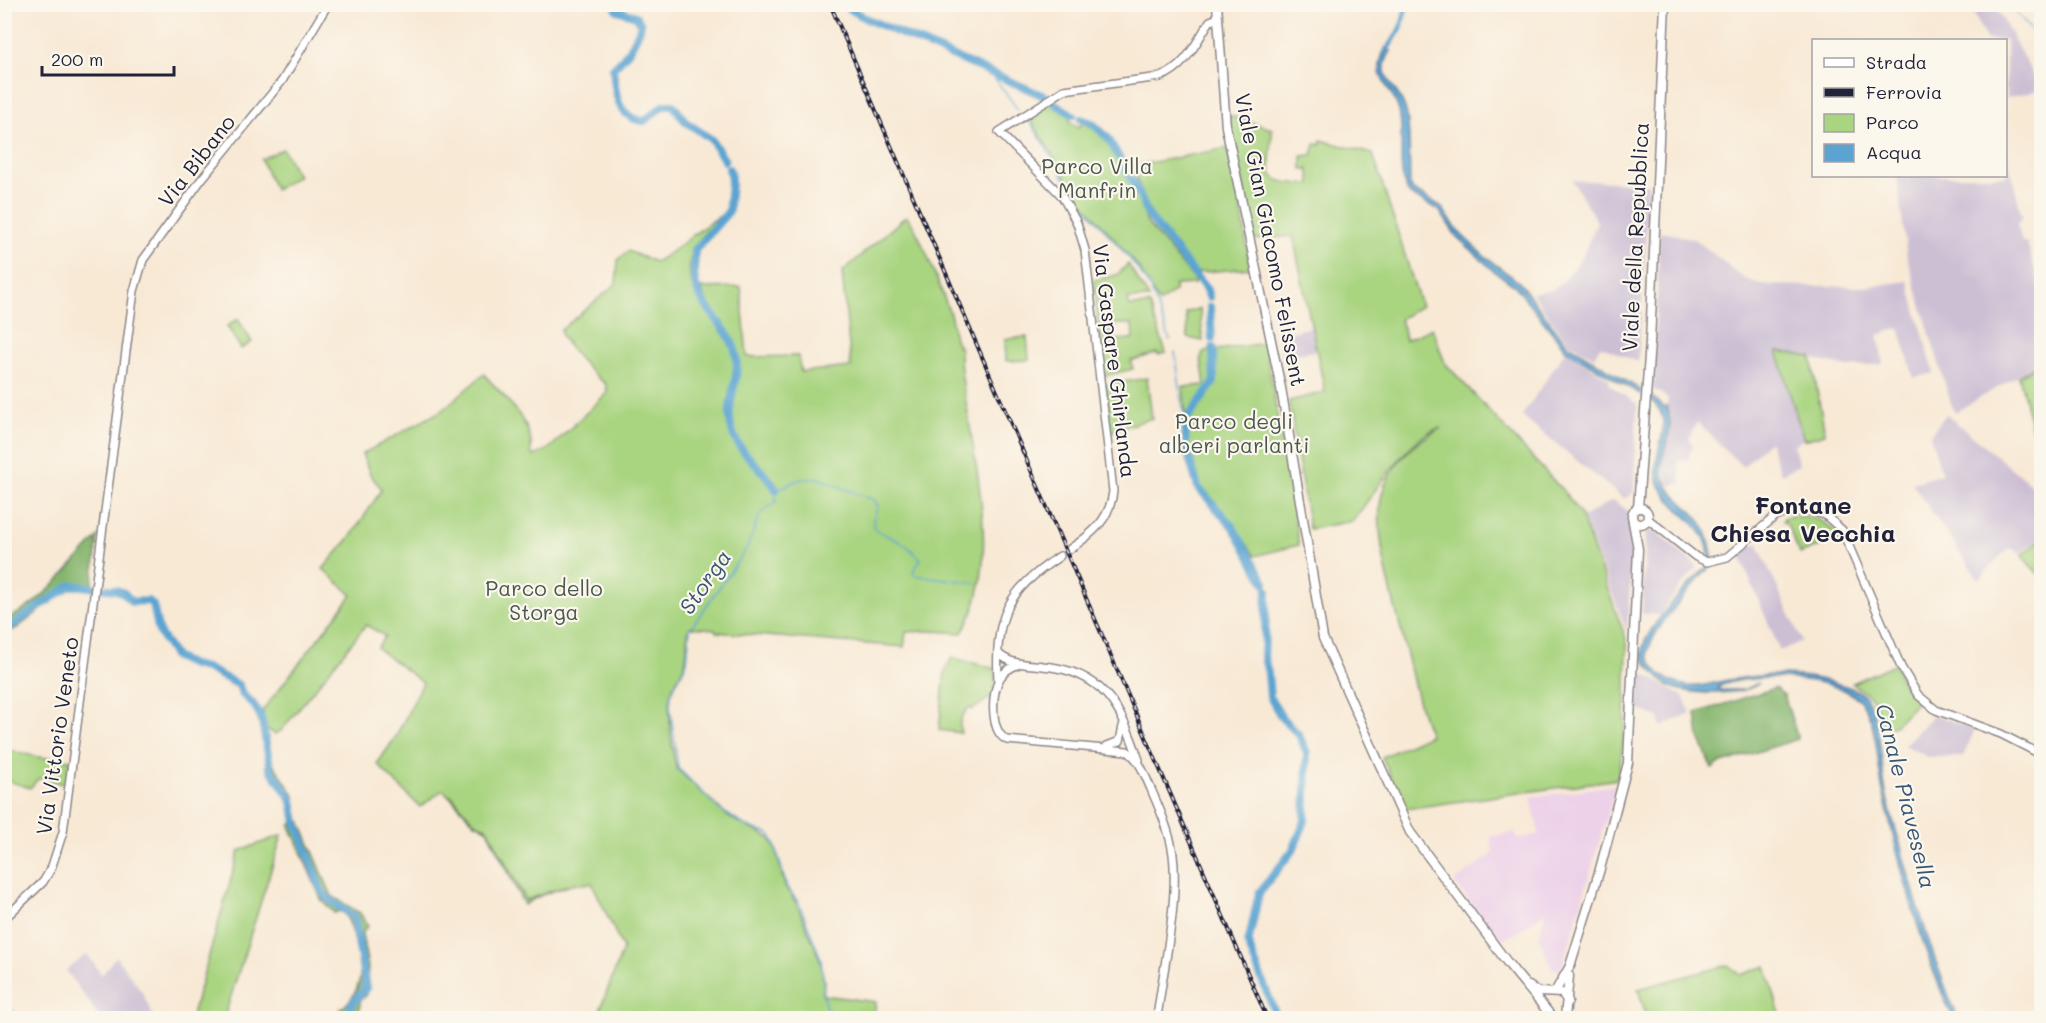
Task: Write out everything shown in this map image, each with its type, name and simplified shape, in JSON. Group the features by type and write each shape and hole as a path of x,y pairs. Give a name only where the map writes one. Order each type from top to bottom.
{"main road":[{"name":"Viale Gian Giacomo Felissent","path":"1217,4 1226,127 1281,388 1323,638 1406,825 1548,1015"},
{"name":"Viale della Repubblica","path":"1570,966 1600,869 1628,763 1638,549 1645,523 1641,509 1665,4"},
{"name":"Viale della Repubblica","path":"1641,509 1632,514 1645,523"},
{"name":"Viale Gian Giacomo Felissent","path":"1510,966 1535,991 1562,993 1566,1010"},
{"path":"1570,966 1566,1010 1557,1015 1548,1015 1545,999 1554,992 1570,966"}],"street":[{"name":"Via Bibano","path":"95,587 134,291 143,260 201,180 282,81 328,4"},
{"path":"1205,28 1210,21 1218,18"},
{"path":"1205,28 1212,26 1218,28"},
{"name":"Via Gaspare Ghirlanda","path":"1070,549 1094,531 1109,511 1113,486 1083,242 1077,223 1062,196 1015,148 1001,130 1064,90 1150,79 1170,73 1186,59 1205,28"},
{"path":"1645,523 1696,557 1710,562 1731,554 1777,515 1807,510 1825,515 1842,530 1901,667 1918,695 1936,710 2001,734 2042,755"},
{"path":"1060,556 1027,579 1013,595 1004,617 994,726 1002,738 1127,751 1135,756 1143,771"},
{"name":"Via Vittorio Veneto","path":"4,919 46,878 63,832 95,587"},
{"path":"999,654 1019,664 1060,667 1086,676 1108,693 1121,717 1169,834 1174,864 1172,899 1157,1018"},
{"path":"998,681 1006,671 1019,664"},
{"path":"1099,747 1114,746 1120,741 1124,733 1121,717"},
{"path":"4,906 12,912"}],"shaded area":[{"path":"1970,5 1995,5 2041,90 2007,98 2007,39 1986,39"},
{"path":"2007,153 2022,217 2017,223 2022,242 2027,242 2041,293 2041,362 1956,412 1952,407 1907,258 1897,177 2007,177"},
{"path":"1572,180 1649,184 1638,362 1600,346 1594,357 1568,342 1532,293 1552,290 1563,282 1582,258 1597,222"},
{"path":"1660,231 1694,239 1744,278 1760,285 1866,287 1908,281 1934,373 1914,378 1899,328 1878,335 1883,364 1848,367 1776,351 1803,440 1793,445 1799,465 1781,474 1769,441 1743,467 1697,422 1689,439 1693,445 1687,461 1678,461 1681,483 1668,486 1663,464 1671,416 1667,406 1668,398 1653,389"},
{"path":"1311,327 1316,351 1282,356 1278,336"},
{"path":"1566,350 1610,380 1608,384 1637,404 1634,491 1629,497 1623,498 1522,416"},
{"path":"1946,414 2041,493 2041,537 2021,554 2011,548 1997,559 1979,580 1912,483 1942,474 1930,435"},
{"path":"1613,500 1628,511 1633,539 1627,632 1583,517"},
{"path":"1651,528 1692,561 1697,568 1660,615 1642,614 1646,531"},
{"path":"1751,543 1753,546 1757,543 1802,641 1780,651 1739,554"},
{"path":"1646,675 1683,696 1691,714 1661,727 1659,717 1637,709 1639,680"},
{"path":"1934,715 1975,729 1963,757 1928,757 1904,745"},
{"path":"1616,785 1561,971 1552,968 1539,936 1546,911 1518,932 1498,942 1454,882 1494,853 1490,837 1516,832 1517,837 1522,838 1539,834 1531,797"},
{"path":"87,954 102,975 116,956 142,992 154,1018 100,1018 66,970"}],"green space":[{"name":"Parco Villa Manfrin","path":"1051,102 1071,116 1070,122 1079,127 1083,122 1103,135 1134,186 1147,223 1194,279 1194,284 1175,285 1175,291 1159,303 1138,267 1066,183 1068,181 1027,114"},
{"path":"1231,116 1272,129 1271,173 1274,178 1282,181 1311,184 1308,169 1302,169 1302,156 1312,155 1315,144 1320,145 1321,140 1373,154 1421,306 1400,319 1406,340 1432,328 1445,363 1565,493 1581,515 1627,642 1625,729 1618,779 1405,809 1382,757 1430,735 1418,701 1386,568 1380,529 1380,510 1385,484 1397,464 1413,447 1441,428 1429,432 1405,453 1392,467 1353,521 1309,529 1289,401 1325,392 1293,236 1255,240 1229,120"},
{"path":"1227,148 1243,217 1250,268 1193,273 1145,205 1133,166"},
{"path":"283,149 298,176 275,190 261,159"},
{"name":"Parco dello Storga","path":"722,215 697,243 692,253 690,274 699,300 704,296 701,288 741,287 747,357 798,356 801,372 851,367 842,272 906,216 917,232 930,262 950,314 955,340 960,349 960,364 983,523 981,582 974,609 962,633 906,632 904,647 716,632 715,629 690,627 685,663 670,699 672,744 678,770 730,818 770,838 777,852 785,887 796,902 820,959 824,981 823,995 876,1002 873,1018 578,1018 600,1010 623,949 592,883 568,885 526,901 487,828 475,823 443,790 420,807 377,764 395,738 423,683 377,648 385,636 366,625 281,731 275,734 264,728 263,710 352,595 323,569 352,535 382,489 371,476 362,454 441,411 484,374 523,420 531,442 531,453 534,456 550,448 607,393 606,384 572,350 561,330 616,284 618,260 628,251 655,262"},
{"path":"1128,264 1149,298 1128,299 1129,306 1150,305 1166,353 1158,355 1157,353 1131,361 1133,369 1103,376 1099,338 1114,336 1115,340 1133,339 1132,324 1114,324 1114,334 1099,335 1094,280 1117,275"},
{"path":"1200,308 1203,341 1188,338 1186,313"},
{"path":"238,319 252,342 241,349 227,326"},
{"path":"1027,337 1029,360 1006,361 1005,339"},
{"name":"Parco degli alberi parlanti","path":"1265,343 1299,545 1255,556 1232,523 1198,483 1188,445 1183,387 1205,385 1201,358 1203,352"},
{"path":"1777,351 1811,357 1825,434 1804,440"},
{"path":"2041,362 2042,460 2040,460 2019,376"},
{"path":"1147,378 1152,418 1110,432 1105,385"},
{"path":"1792,516 1814,518 1826,524 1841,540 1835,543 1834,540 1800,554 1787,524 1783,521 1784,518"},
{"path":"98,537 92,588 68,589 17,628 5,634 5,620 19,613 44,594"},
{"path":"2041,539 2041,577 2022,556"},
{"path":"951,659 996,669 994,695 972,710 970,707 967,710 960,722 961,733 939,730 945,672"},
{"path":"1894,664 1904,686 1917,702 1895,725 1883,728 1872,698 1852,683"},
{"path":"1775,688 1784,695 1798,739 1719,764 1712,769 1699,737 1696,713"},
{"path":"5,749 37,757 70,760 67,785 39,778 30,788 5,780"},
{"path":"274,765 295,796 295,816 293,817 288,799 266,766"},
{"path":"450,794 473,820 469,818"},
{"path":"298,816 332,896 360,913 368,926 362,933 368,967 366,996 360,999 360,1018 338,1018 337,1012 351,999 358,986 360,976 358,956 353,933 345,915 341,911 334,913 321,899 290,826"},
{"path":"477,823 486,827 526,900 542,895 524,905 487,830"},
{"path":"282,835 224,1018 191,1018 239,851"},
{"path":"1728,965 1741,975 1766,966 1781,1018 1647,1018 1638,989"}],"water":[{"path":"1386,47 1391,51 1385,73 1400,97 1406,112 1409,132 1410,185 1413,190 1441,206 1459,232 1483,255 1519,282 1567,344 1641,390 1640,394 1566,350 1516,287 1494,271 1456,236 1439,210 1410,195 1407,191 1401,162 1399,111 1381,74 1381,58"},
{"path":"1651,396 1665,408 1667,406 1669,416 1669,434 1662,466 1666,483 1700,520 1709,538 1713,559 1709,559 1708,547 1697,527 1664,493 1659,483 1656,472 1663,419 1651,401"},
{"path":"1707,567 1710,567 1661,626 1649,650 1649,659 1663,676 1678,684 1689,686 1755,676 1793,675 1847,686 1861,693 1872,709 1876,721 1885,789 1921,917 1958,1018 1953,1018 1941,992 1912,907 1883,791 1874,733 1862,703 1851,694 1834,687 1793,679 1750,679 1718,687 1720,690 1742,690 1728,692 1687,691 1667,685 1644,660 1642,654 1649,633 1679,595"}],"waterway":[{"path":"615,4 617,10 636,16 641,24 630,48 613,68 616,94 622,109 635,119 644,121 664,105 673,105 686,122 711,139 725,161"},
{"path":"842,4 865,18 1046,97"},
{"name":"Canale Piavesella","path":"1386,52 1401,28 1407,4"},
{"path":"2005,4 2018,14 2042,44"},
{"path":"990,72 1019,111"},
{"path":"1051,101 1073,115"},
{"path":"1027,116 1065,179 1065,184 1131,260 1149,285 1170,340"},
{"path":"1081,119 1092,123 1108,138 1138,191 1148,215 1207,290 1209,297"},
{"path":"729,169 731,179 729,211 695,250 694,278 702,300 726,332 735,350 737,361 730,414 734,436 776,490"},
{"path":"1210,307 1212,339"},
{"path":"1213,348 1214,382 1185,422 1186,447 1198,487 1233,527 1265,583"},
{"path":"1175,352 1185,422"},
{"name":"Storga","path":"833,1018 825,1006 821,959 799,903 787,887 773,839 769,834 746,826 719,809 678,768 670,707 671,693 687,662 690,629 747,548 760,514 776,502 776,490 798,480 817,478 874,500 878,506 873,520 874,529 906,545 921,559 913,571 914,575 977,583"},
{"path":"4,631 71,585 116,590 124,593 132,602 148,601 153,605 159,632 175,657 192,665 206,668 239,685 242,694 254,705 261,717 271,770 292,800 295,818 321,890 326,897 354,917 366,988 352,1003 348,1018"},
{"path":"1267,590 1264,657 1270,697 1282,718 1299,735 1307,753 1305,821 1293,850 1259,893 1248,944 1277,1018"},
{"path":"4,1008 15,1018"}],"railway":[{"path":"830,4 1267,1018"}],"district":[{"name":"Fontane Chiesa Vecchia","path":"1803,520"}]}
